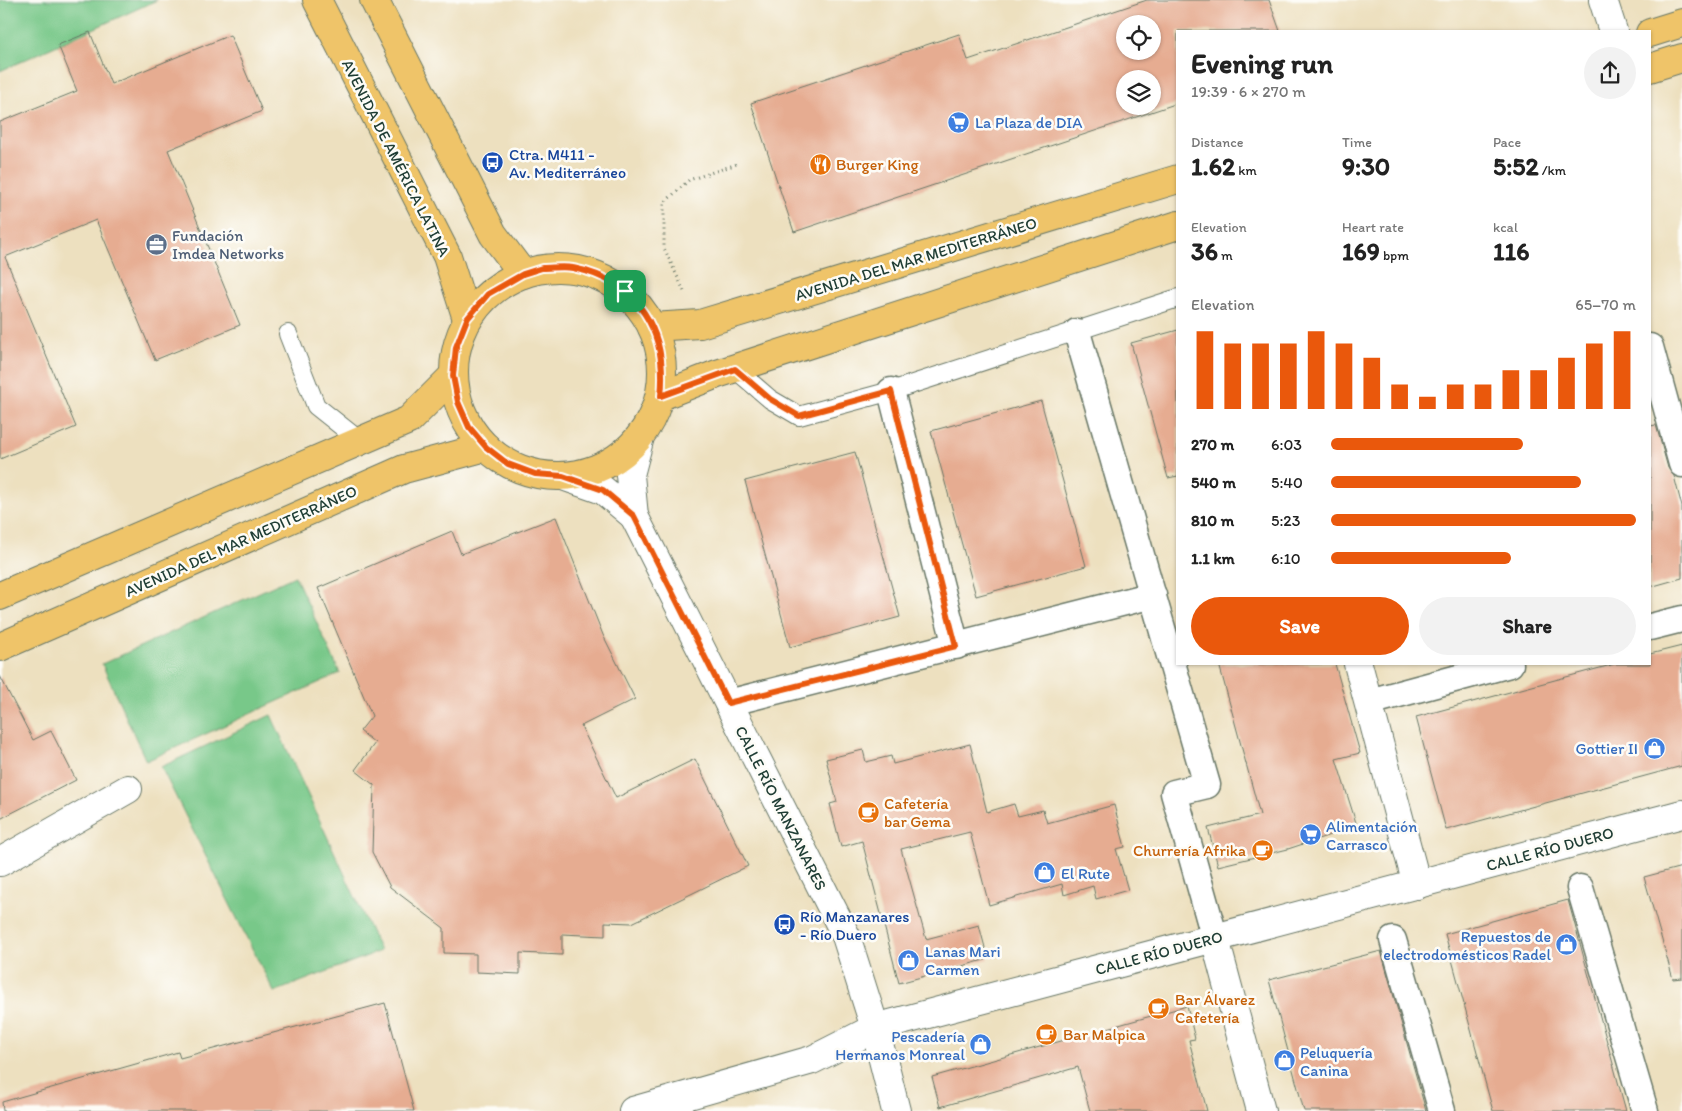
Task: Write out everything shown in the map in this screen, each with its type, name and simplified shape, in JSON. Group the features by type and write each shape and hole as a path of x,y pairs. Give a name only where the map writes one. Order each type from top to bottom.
{"main road":[{"name":"AVENIDA DE AMÉRICA LATINA","path":"317,0 447,256 467,319"},
{"path":"374,0 493,234 523,274"},
{"path":"1651,33 1682,23"},
{"path":"1651,68 1682,58"},
{"name":"AVENIDA DEL MAR MEDITERRÁNEO","path":"652,326 700,324 1176,180"},
{"path":"661,396 735,369 1176,226"},
{"path":"542,268 572,268 600,276 625,291 644,312 658,342 664,372 661,396 653,416 640,437 618,458 592,471 563,476 535,474 508,464 486,447 469,427 462,411 453,376 456,347 467,319 488,294 523,274 542,268"},
{"path":"0,596 409,420 453,376"},
{"name":"AVENIDA DEL MAR MEDITERRÁNEO","path":"0,647 404,469 486,447"}],"street":[{"path":"1603,0 1612,30"},
{"path":"1077,332 1207,785 1174,793 1261,1111"},
{"path":"1651,350 1682,464"},
{"path":"891,391 956,646"},
{"name":"CALLE RÍO MANZANARES","path":"640,437 630,475 634,516 846,936 875,1028 896,1111"},
{"name":"CALLE RÍO MANZANARES","path":"563,476 603,490 634,516"},
{"path":"728,703 1154,595"},
{"path":"1651,627 1682,619"},
{"path":"1358,665 1417,885"},
{"path":"1369,702 1506,665"},
{"path":"0,862 128,788"},
{"name":"CALLE RÍO DUERO","path":"639,1110 812,1060 875,1028 1682,814"},
{"path":"1580,888 1645,1111"},
{"path":"1393,940 1442,1111"}],"lane":[{"path":"735,369 770,399 799,416 891,391 1176,299"},
{"path":"288,334 316,406 360,441"}],"path":[{"path":"686,294 664,248 664,204 689,180 737,164"}],"green space":[{"path":"0,0 157,0 0,71"},
{"path":"295,576 340,673 146,761 102,664"},
{"path":"271,715 380,951 274,992 161,767"}],"building":[{"path":"1147,0 1269,0 1280,30 1176,30 1176,104 1161,109 1161,70 1116,70 1116,115 1142,115 794,232 751,103 959,34 968,60"},
{"name":"Fundación Imdea Networks","path":"90,32 111,84 230,35 262,111 168,150 240,325 155,360 96,220 5,257 76,427 0,459 0,122 77,91 58,45"},
{"path":"1176,331 1176,476 1168,478 1131,343"},
{"path":"1041,401 1086,566 976,596 931,431"},
{"path":"1656,425 1668,468 1674,476 1682,507 1682,578 1651,587 1651,426"},
{"path":"855,452 900,617 790,647 745,481"},
{"path":"556,517 603,635 635,699 581,726 616,798 695,759 748,866 632,923 605,922 605,936 562,934 562,955 520,953 520,974 476,972 476,954 444,953 444,928 390,887 372,852 374,785 355,770 375,743 360,731 372,716 318,588 452,531 461,554"},
{"path":"1682,646 1682,766 1446,830 1416,717 1611,665 1651,665 1651,654"},
{"path":"1219,665 1335,665 1360,753 1336,759 1357,826 1288,849 1218,866 1208,828 1260,815"},
{"path":"0,676 33,740 51,731 76,780 0,819"},
{"path":"970,744 987,812 1014,804 1018,816 1043,810 1047,823 1114,805 1125,847 1116,849 1128,890 1096,899 1093,886 1064,895 1062,884 989,905 970,832 901,849 926,939 979,925 988,959 899,983 862,841 841,847 830,804 837,802 826,759 863,750 866,762 891,756 893,764"},
{"path":"1682,867 1682,978 1673,979 1644,877"},
{"path":"1568,900 1626,1111 1493,1111 1445,934"},
{"path":"1381,951 1426,1111 1304,1111 1269,980"},
{"path":"385,1003 414,1111 3,1111 2,1102 178,1052 180,1058"},
{"path":"1187,1006 1195,1039 1189,1040 1207,1111 1090,1111 1078,1067 940,1107 932,1077"}],"place":[{"name":"La Plaza de DIA","path":"959,122"},
{"name":"Ctra. M411 - Av. Mediterráneo","path":"493,163"},
{"name":"Burger King","path":"820,164"},
{"name":"Fundación Imdea Networks","path":"156,244"},
{"name":"Gottier II","path":"1654,748"},
{"name":"Cafetería bar Gema","path":"868,812"},
{"name":"Alimentación Carrasco","path":"1310,835"},
{"name":"Churrería Afrika","path":"1262,850"},
{"name":"El Rute","path":"1045,873"},
{"name":"Río Manzanares - Río Duero","path":"784,925"},
{"name":"Repuestos de electrodomésticos Radel","path":"1567,945"},
{"name":"Lanas Mari Carmen","path":"909,960"},
{"name":"Bar Álvarez Cafetería","path":"1159,1008"},
{"name":"Bar Malpica","path":"1047,1034"},
{"name":"Pescadería Hermanos Monreal","path":"981,1045"},
{"name":"Peluquería Canina","path":"1284,1061"}],"route":[{"path":"542,268 572,268 600,276 625,291 644,312 658,342 664,372 661,396 735,369 770,399 799,416 891,391 956,646 728,703 634,516 603,490 563,476 535,474 508,464 486,447 469,427 458,402 453,376 456,347 467,319 488,294 523,274 542,268"}]}
